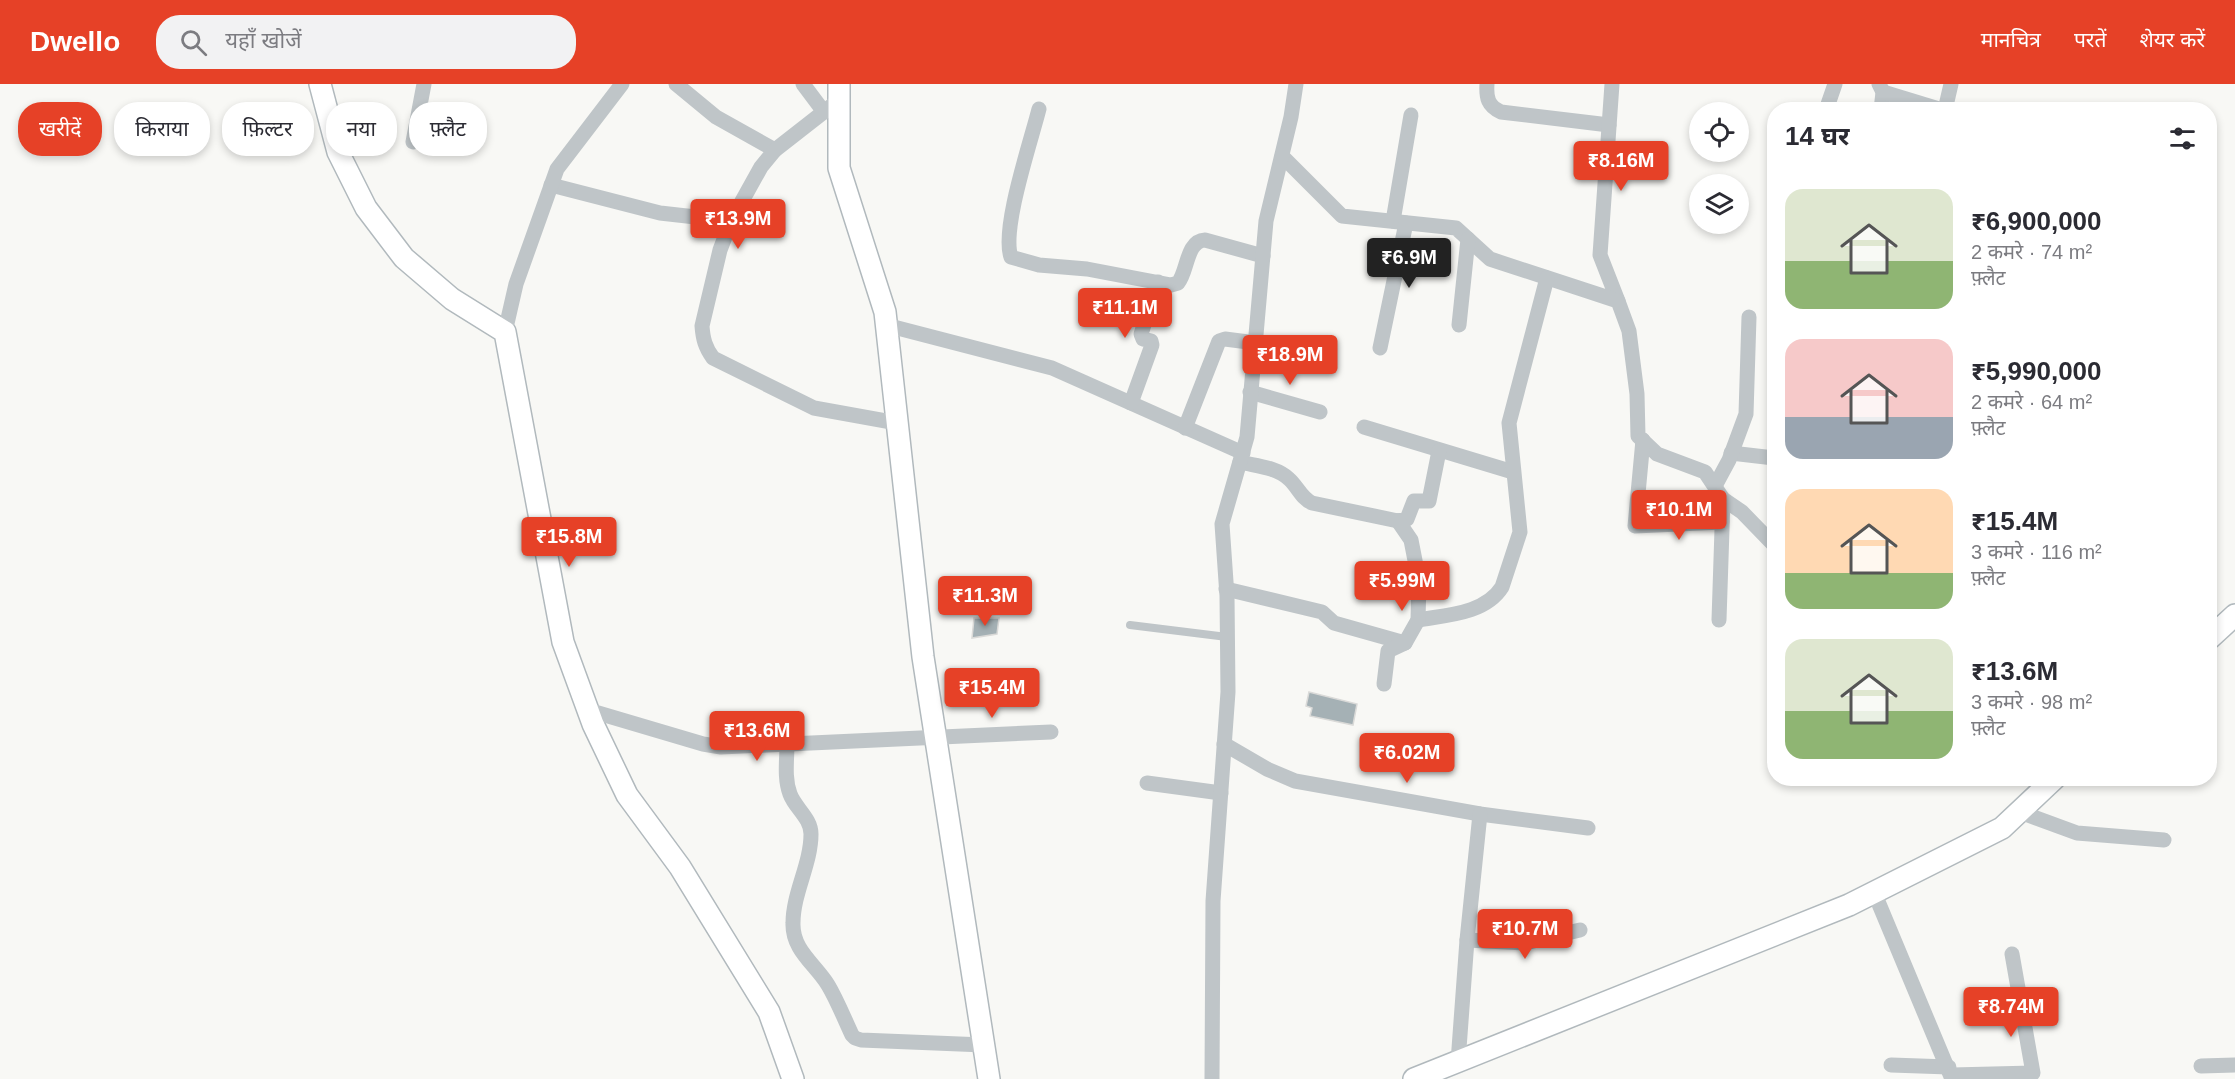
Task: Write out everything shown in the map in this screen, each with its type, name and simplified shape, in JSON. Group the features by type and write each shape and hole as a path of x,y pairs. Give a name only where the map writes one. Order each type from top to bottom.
{"street":[{"path":"320,84 338,152 366,208 404,258 452,299 505,332"},
{"path":"421,102 424,84"},
{"path":"622,84 557,169 516,284 505,332 563,642 588,710 627,795 680,867 769,1012 793,1079"},
{"path":"676,84 716,117 775,150"},
{"path":"803,84 834,99"},
{"path":"1212,1079 1213,901 1228,692 1222,524 1247,437 1266,221 1291,117 1296,84"},
{"path":"1487,84 1487,98 1490,104 1501,112 1609,125"},
{"path":"1612,84 1600,255 1629,331 1637,394 1638,435 1657,454 1705,472 1719,492 1767,538"},
{"path":"1829,102 1835,84"},
{"path":"1946,102 1951,84"},
{"path":"1881,88 1921,102"},
{"path":"834,99 775,150 761,167 731,221 720,250 702,326 706,349 713,358 814,408 897,423"},
{"path":"834,99 839,168 885,312 923,657 989,1079"},
{"path":"1039,109 1012,213 1009,251 1011,257 1039,265 1087,269 1171,285 1178,283 1182,278 1193,245 1198,241 1205,240 1263,256"},
{"path":"1380,348 1399,222 1411,115"},
{"path":"1282,156 1342,216 1456,228 1490,259 1618,301"},
{"path":"551,185 660,213 731,221"},
{"path":"1459,325 1468,239"},
{"path":"1418,620 1476,609 1498,593 1519,538 1509,423 1547,278"},
{"path":"1131,403 1152,345 1151,341 1143,339 1141,334 1158,282"},
{"path":"1719,620 1722,522 1719,492 1748,408 1749,317"},
{"path":"886,325 1052,368 1185,428 1241,458 1284,474 1306,500 1312,503 1398,521 1407,519 1414,501 1429,501 1439,451"},
{"path":"1185,428 1219,341 1225,339 1256,343"},
{"path":"1250,392 1320,412"},
{"path":"1365,427 1513,472"},
{"path":"1643,440 1635,526 1722,522"},
{"path":"1731,453 1767,457"},
{"path":"1384,684 1388,651 1406,643 1418,620 1419,581 1411,540 1398,521"},
{"path":"1226,589 1322,612 1334,623 1406,643"},
{"path":"2217,632 2235,615"},
{"path":"588,710 711,746 1051,732"},
{"path":"787,744 788,787 791,797 805,817 811,832 794,909 794,937 799,950 827,983 852,1035 861,1040 984,1045"},
{"path":"1224,744 1267,770 1294,781 1480,814 1588,828"},
{"path":"1147,783 1221,793"},
{"path":"1414,1079 1849,905 2002,828 2047,786"},
{"path":"2020,812 2077,833 2164,840"},
{"path":"1458,1062 1467,940 1480,814"},
{"path":"1874,892 1951,1074"},
{"path":"1467,940 1525,943 1580,930"},
{"path":"1891,1065 1951,1074 2033,1076 2012,954"},
{"path":"2201,1066 2235,1065"}],"lane":[{"path":"1130,626 1227,637"}],"building":[{"path":"974,618 999,618 997,634 972,638"},
{"path":"1309,692 1357,704 1353,725 1310,716 1312,708 1306,706"}]}
